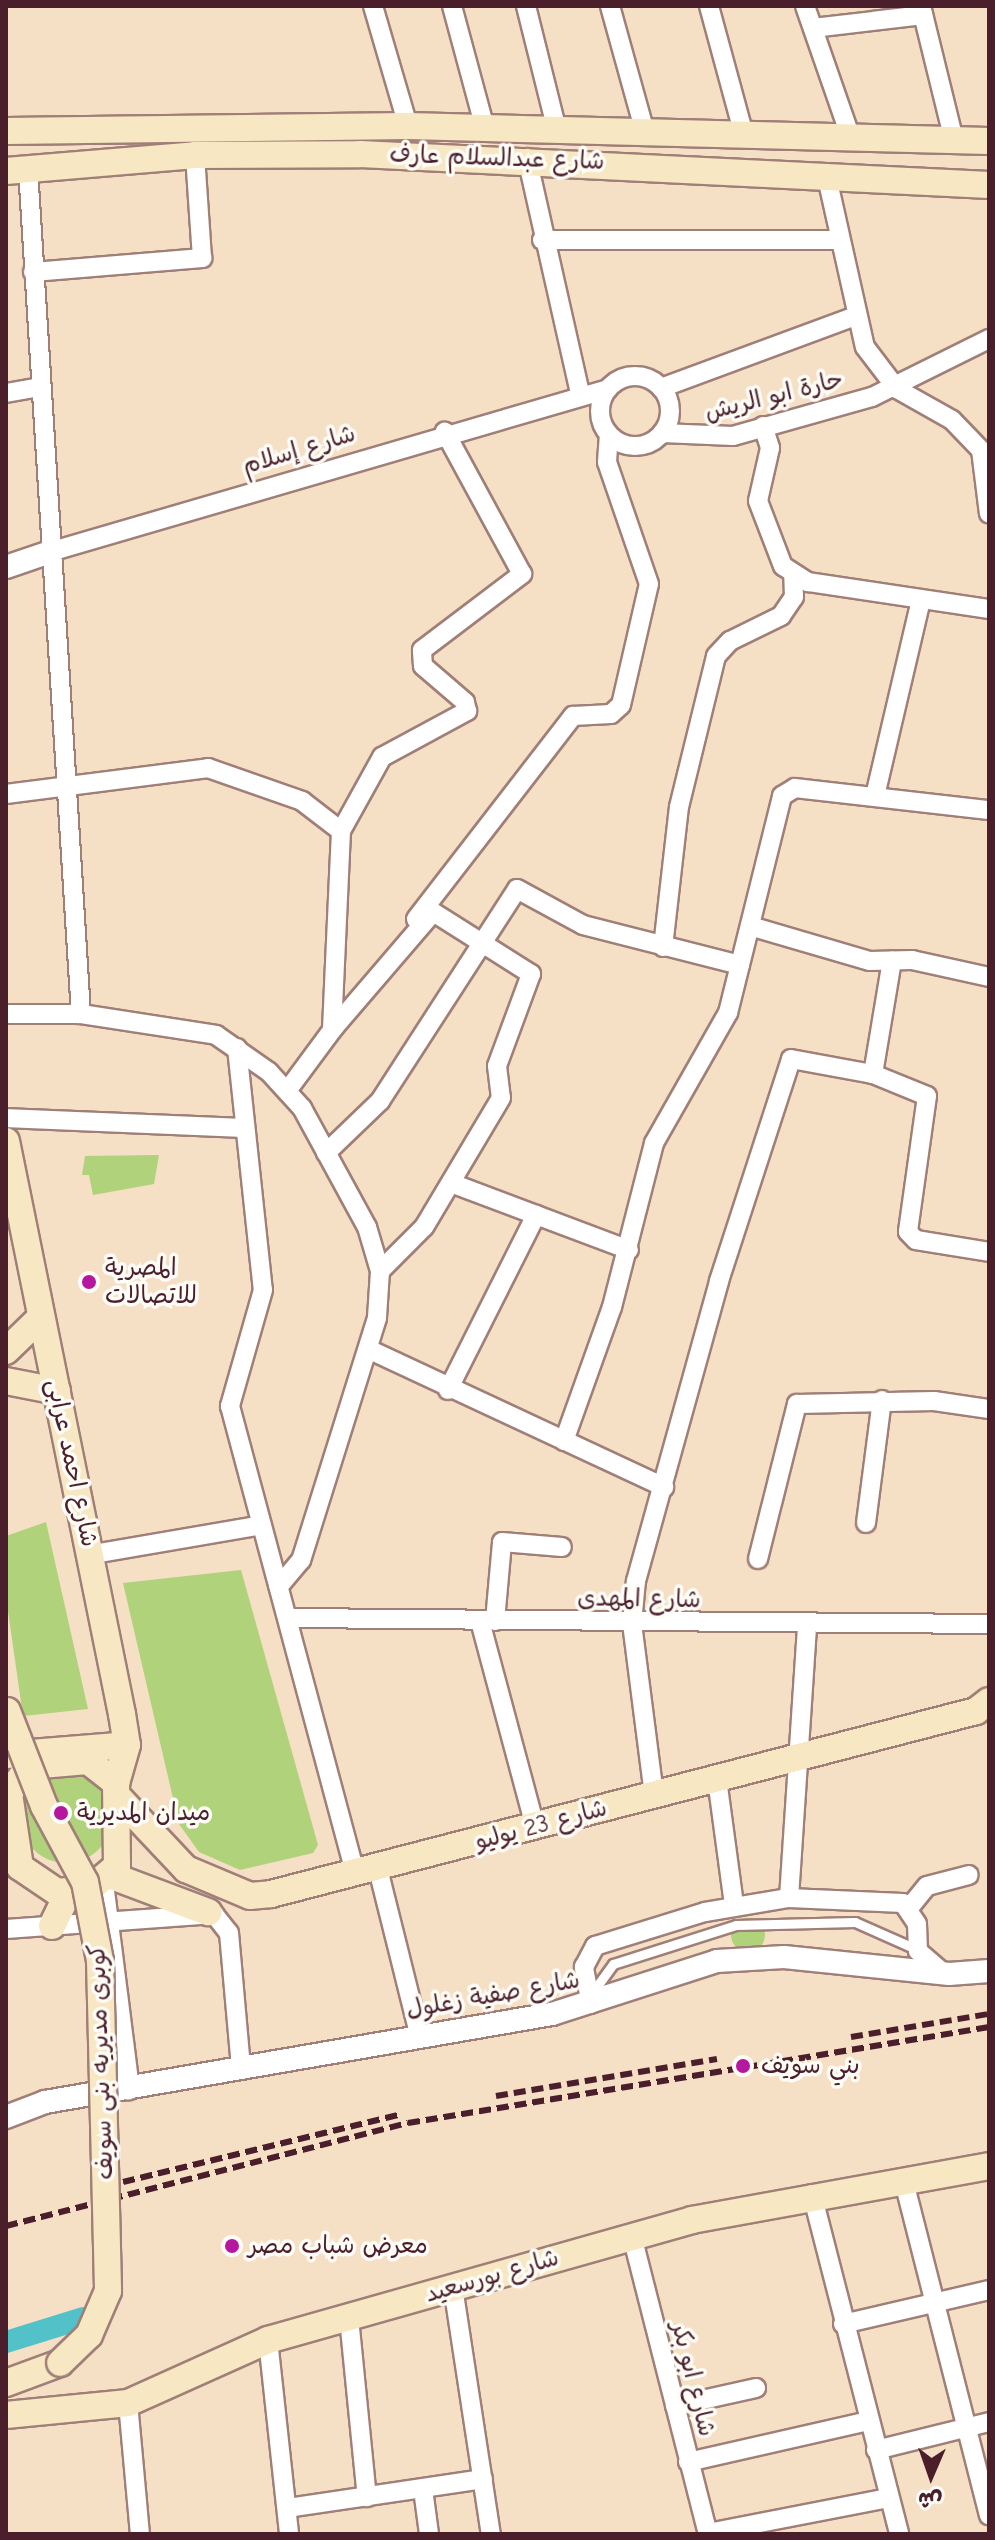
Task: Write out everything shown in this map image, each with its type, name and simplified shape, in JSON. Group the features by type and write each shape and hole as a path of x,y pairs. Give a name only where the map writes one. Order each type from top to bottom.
{"main road":[{"name":"شارع عبدالسلام عارف","path":"6,131 408,126 989,141"},
{"name":"شارع عبدالسلام عارف","path":"17,170 195,155 527,158 826,173 989,185"},
{"name":"شارع احمد عرابى","path":"6,1141 14,1226 40,1318 93,1554 127,1745 118,1791"},
{"path":"6,1351 40,1318"},
{"path":"6,1381 57,1391"},
{"path":"989,1703 989,1716"},
{"name":"شارع 23 يوليو","path":"118,1791 186,1869 225,1888 271,1894 976,1711 989,1703"},
{"name":"كوبرى مديريه بنى سويف","path":"6,1708 34,1786 85,1882 100,1961 108,2291 89,2335 60,2363 6,2383"},
{"path":"6,1755 127,1745"},
{"path":"52,1926 92,1886 118,1791 88,1761 37,1764 8,1785 20,1867 35,1883 92,1886 208,1912"},
{"name":"شارع بورسعيد","path":"6,2415 128,2403 268,2340 632,2236 812,2194 989,2166"}],"street":[{"path":"373,6 408,126"},
{"path":"452,6 485,128"},
{"path":"526,6 557,130"},
{"path":"610,6 645,132"},
{"path":"709,6 744,135"},
{"path":"805,6 851,138"},
{"path":"813,28 922,11 954,140"},
{"path":"33,272 199,261 204,250 195,155"},
{"path":"527,158 542,240 580,394"},
{"path":"17,170 33,272 69,788 81,1014"},
{"path":"826,173 853,317 873,361 897,389 952,420 981,450 989,514"},
{"path":"542,240 838,240"},
{"path":"661,388 853,317"},
{"path":"897,389 989,339"},
{"path":"287,1091 573,716 611,714 621,705 649,584 607,462 609,435 600,417 608,389 634,376 661,388 670,405 662,433 636,446 609,435"},
{"path":"6,393 41,387"},
{"name":"شارع إسلام","path":"6,567 445,432 608,389"},
{"name":"حارة ابو الريش","path":"662,433 717,438 897,389"},
{"path":"763,426 770,448 760,509 774,552 793,574 921,600 989,609"},
{"path":"332,1030 341,831 382,757 467,711 465,702 423,666 422,650 522,574 445,432"},
{"path":"663,947 679,807 716,656 730,641 781,616 794,597 793,574"},
{"path":"875,796 921,600"},
{"path":"6,794 208,768 302,801 341,831"},
{"path":"564,1441 629,1250 654,1143 728,1013 782,796 795,788 989,810"},
{"path":"326,1153 380,1101 481,944 521,888 583,925 740,965"},
{"path":"332,1030 433,912 481,944 526,968 533,980 497,1066 501,1098 412,1242 380,1271"},
{"path":"750,926 892,961 989,977"},
{"path":"873,1074 892,961"},
{"path":"6,1014 81,1014 204,1031 237,1048 287,1091 367,1227 380,1271 368,1349 301,1560 278,1587"},
{"path":"237,1048 241,1128 263,1290 230,1406 278,1587 419,2034"},
{"path":"654,1795 632,1623 636,1581 719,1281 789,1061 873,1074 930,1101 910,1237 989,1252"},
{"path":"6,1118 241,1128"},
{"path":"451,1183 629,1250"},
{"path":"448,1390 536,1215"},
{"path":"368,1349 448,1390 664,1487"},
{"path":"758,1559 797,1404 882,1400 989,1409"},
{"path":"866,1523 882,1400"},
{"path":"93,1554 262,1525"},
{"path":"535,1826 488,1621 502,1542 562,1547"},
{"name":"شارع المهدى","path":"289,1618 807,1626 989,1624"},
{"path":"789,1898 807,1626"},
{"path":"717,1779 734,1905"},
{"path":"909,1908 927,1886 969,1875"},
{"path":"92,1886 118,2089"},
{"path":"591,2004 584,1967 595,1946 734,1905 789,1898 857,1896 909,1908"},
{"path":"909,1908 918,1951 949,1974"},
{"path":"6,1929 208,1912 229,1933 241,2067"},
{"name":"شارع صفية زغلول","path":"6,2117 118,2089 591,2004 687,1968 750,1959 949,1974 989,1971"},
{"path":"903,2178 987,2497"},
{"path":"812,2194 899,2534"},
{"name":"شارع ابو بكر","path":"632,2236 708,2533"},
{"path":"453,2287 491,2534"},
{"path":"843,2324 989,2290"},
{"path":"349,2318 367,2497"},
{"path":"268,2340 289,2534"},
{"path":"675,2406 756,2388"},
{"path":"128,2403 140,2534"},
{"path":"688,2462 868,2421"},
{"path":"876,2450 989,2422"},
{"path":"287,2508 483,2479"},
{"path":"423,2489 429,2534"},
{"path":"708,2533 888,2498"}],"lane":[{"path":"591,2004 597,1978 613,1964 736,1925 855,1922 885,1930 918,1951"}],"green space":[{"path":"159,1155 154,1184 93,1195 89,1175 82,1175 85,1156"},
{"path":"46,1522 88,1709 23,1716 6,1597 6,1536"},
{"path":"241,1570 318,1845 313,1853 240,1870 199,1852 179,1824 123,1583"},
{"path":"57,1771 75,1771 92,1778 105,1791 112,1817 105,1843 92,1856 75,1863 57,1863 40,1856 27,1843 20,1826 20,1808 27,1791 40,1778"},
{"path":"748,1918 760,1923 765,1935 760,1947 748,1952 736,1947 731,1935 736,1923"}],"waterway":[{"path":"6,2342 83,2318"}],"railway":[{"path":"851,2037 989,2014"},
{"path":"6,2226 408,2123 989,2027"},
{"path":"496,2096 717,2059"},
{"path":"123,2182 398,2115"}],"place":[{"name":"المصرية للاتصالات","path":"89,1282"},
{"name":"ميدان المديرية","path":"61,1813"},
{"name":"بني سويف","path":"743,2066"},
{"name":"معرض شباب مصر","path":"232,2246"}]}
